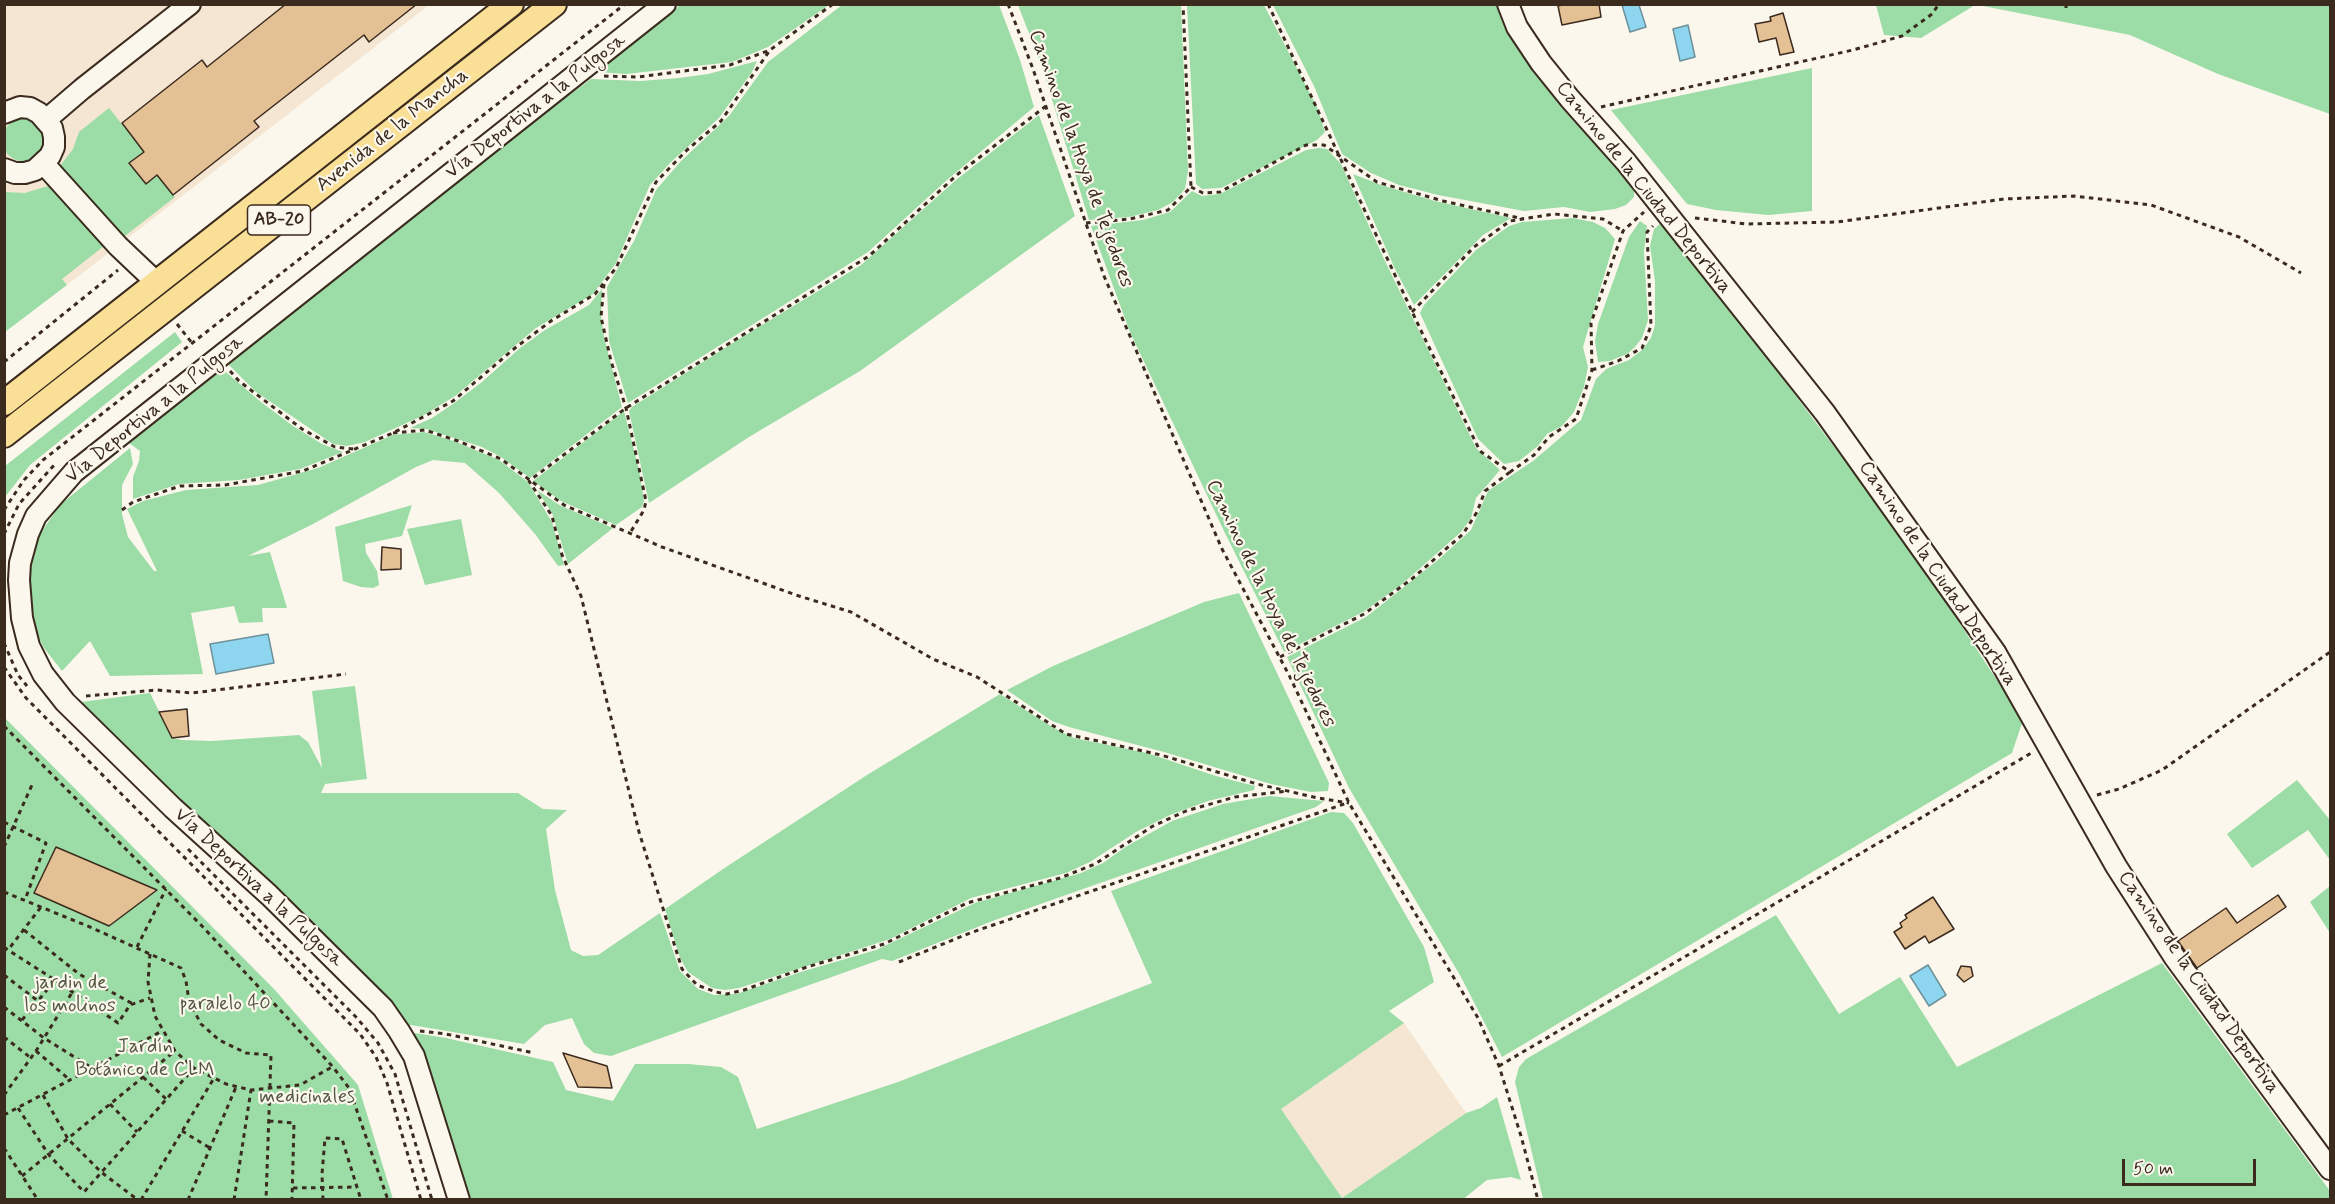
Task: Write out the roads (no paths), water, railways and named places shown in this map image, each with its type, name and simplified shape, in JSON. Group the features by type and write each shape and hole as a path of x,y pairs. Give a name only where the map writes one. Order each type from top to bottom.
{"main road":[{"name":"Avenida de la Mancha","path":"4,403 511,4"},
{"name":"Avenida de la Mancha","path":"4,435 554,4"}],"street":[{"path":"47,119 82,88 190,4"},
{"name":"Vía Deportiva a la Pulgosa","path":"459,1200 414,1056 398,1029 383,1008 277,903 173,808 65,702 34,659 25,634 19,580 20,563 36,516 74,472 665,4"},
{"name":"Camino de la Ciudad Deportiva","path":"1508,4 1517,27 1541,63 1626,162 1832,422 1995,652 2116,867 2175,958 2331,1169"},
{"path":"4,113 20,107 30,108 47,119 52,128 54,147 44,164 26,173 15,173 4,168"},
{"path":"44,164 118,246 157,283"}],"water":[{"path":"1622,5 1639,5 1646,27 1630,32"},
{"path":"1688,25 1695,57 1680,61 1673,29"},
{"path":"268,634 274,663 216,674 210,644"},
{"path":"1928,965 1946,995 1929,1006 1910,976"}],"park label":[{"name":"jardin de los molinos","path":"70,996"},
{"name":"paralelo 40","path":"225,1005"},
{"name":"Jardín Botánico de CLM","path":"145,1060"},
{"name":"medicinales","path":"307,1098"}]}
